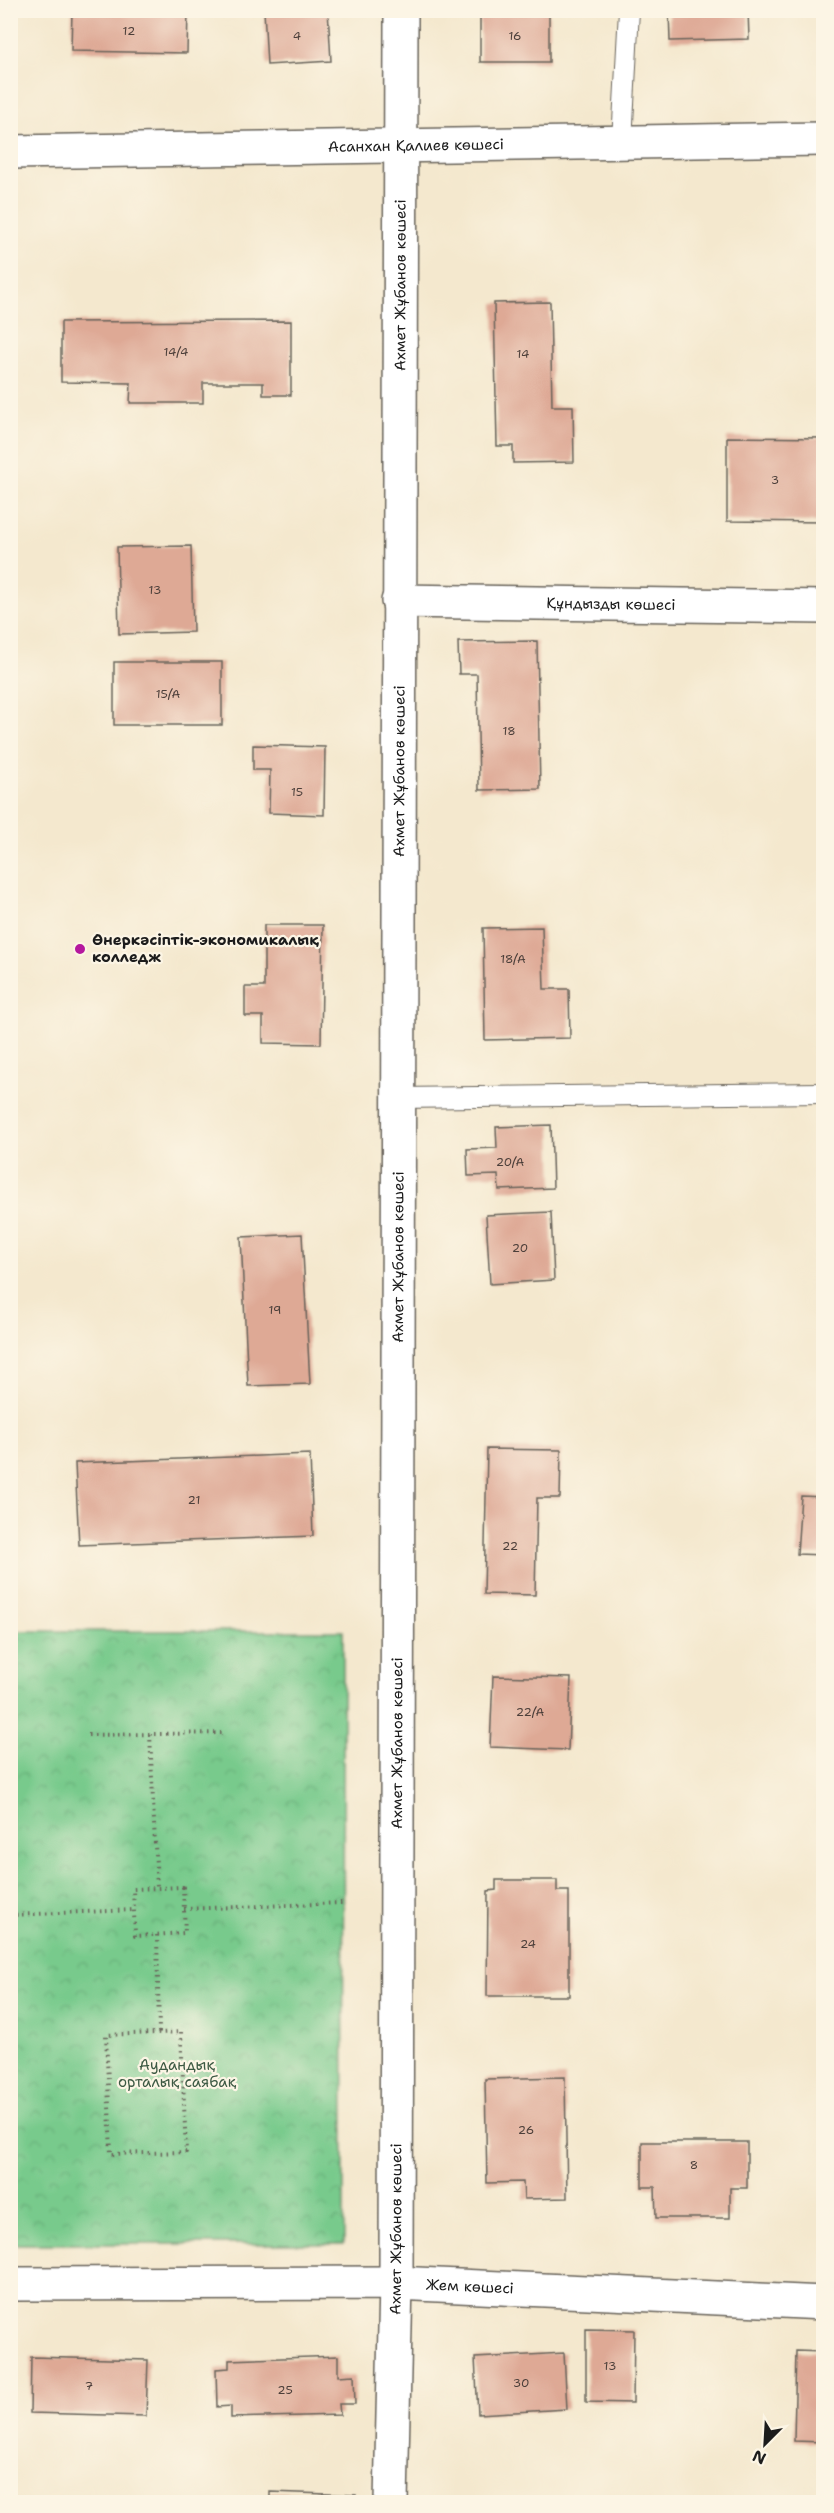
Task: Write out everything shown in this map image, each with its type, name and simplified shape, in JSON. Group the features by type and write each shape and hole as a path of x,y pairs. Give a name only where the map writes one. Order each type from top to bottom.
{"street":[{"name":"Ахмет Жұбанов көшесі","path":"391,2502 396,2283 401,10"},
{"name":"Асанхан Қалиев көшесі","path":"10,152 824,139"},
{"name":"Құндызды көшесі","path":"399,601 824,607"},
{"name":"Жем көшесі","path":"10,2284 396,2283 824,2302"}],"lane":[{"path":"622,142 629,10"},
{"path":"398,1098 824,1093"}],"path":[{"path":"88,1735 223,1733"},
{"path":"150,1734 157,1888"},
{"path":"183,1887 184,1909 185,1933 135,1936 133,1889 183,1887"},
{"path":"184,1909 343,1903"},
{"path":"10,1915 134,1910"},
{"path":"157,1935 159,2032"},
{"path":"159,2032 182,2032 186,2152 111,2154 106,2035 159,2032"}],"green space":[{"name":"Аудандық орталық саябақ","path":"11,1631 343,1631 344,2244 11,2244"}],"building":[{"path":"72,10 188,10 187,53 71,51"},
{"path":"264,10 328,10 331,61 267,65"},
{"path":"480,10 549,10 549,62 480,62"},
{"path":"669,10 748,10 749,39 670,41"},
{"path":"550,302 552,406 573,406 574,462 513,463 513,446 497,446 494,303"},
{"path":"291,321 291,395 263,395 263,383 203,383 203,403 130,403 131,383 61,382 61,322"},
{"path":"727,437 824,438 824,522 727,521"},
{"path":"191,546 193,632 119,634 117,547"},
{"path":"537,641 540,789 479,790 477,674 459,674 458,642"},
{"path":"114,662 222,662 222,725 114,725"},
{"path":"253,745 325,747 324,815 269,813 270,770 253,770"},
{"path":"264,925 323,925 321,1044 263,1043 263,1016 245,1016 245,987 264,987"},
{"path":"542,927 544,989 569,989 570,1038 485,1040 483,928"},
{"path":"551,1125 553,1188 499,1190 498,1175 468,1176 467,1149 497,1148 496,1127"},
{"path":"551,1212 554,1280 490,1284 486,1215"},
{"path":"302,1234 310,1384 248,1386 241,1237"},
{"path":"487,1449 561,1450 560,1498 537,1498 535,1595 484,1594"},
{"path":"310,1454 313,1536 79,1545 75,1463"},
{"path":"801,1496 824,1497 824,1555 797,1554"},
{"path":"493,1676 571,1678 568,1750 490,1747"},
{"path":"496,1880 557,1880 557,1891 569,1891 569,1996 487,1996 488,1891 496,1890"},
{"path":"565,2077 567,2198 524,2199 523,2182 487,2183 485,2079"},
{"path":"642,2142 747,2142 747,2188 730,2188 730,2218 656,2218 655,2187 642,2187"},
{"path":"586,2329 634,2330 633,2403 586,2402"},
{"path":"796,2351 824,2352 824,2442 794,2441"},
{"path":"564,2353 567,2409 478,2414 475,2358"},
{"path":"338,2356 338,2376 354,2375 355,2404 339,2404 340,2415 231,2418 231,2406 217,2407 216,2369 229,2368 229,2360"},
{"path":"31,2357 148,2360 146,2416 30,2413"},
{"path":"270,2492 356,2495 356,2502 270,2502"}],"place":[{"name":"Өнеркәсіптік-экономикалық колледж","path":"80,949"}]}
